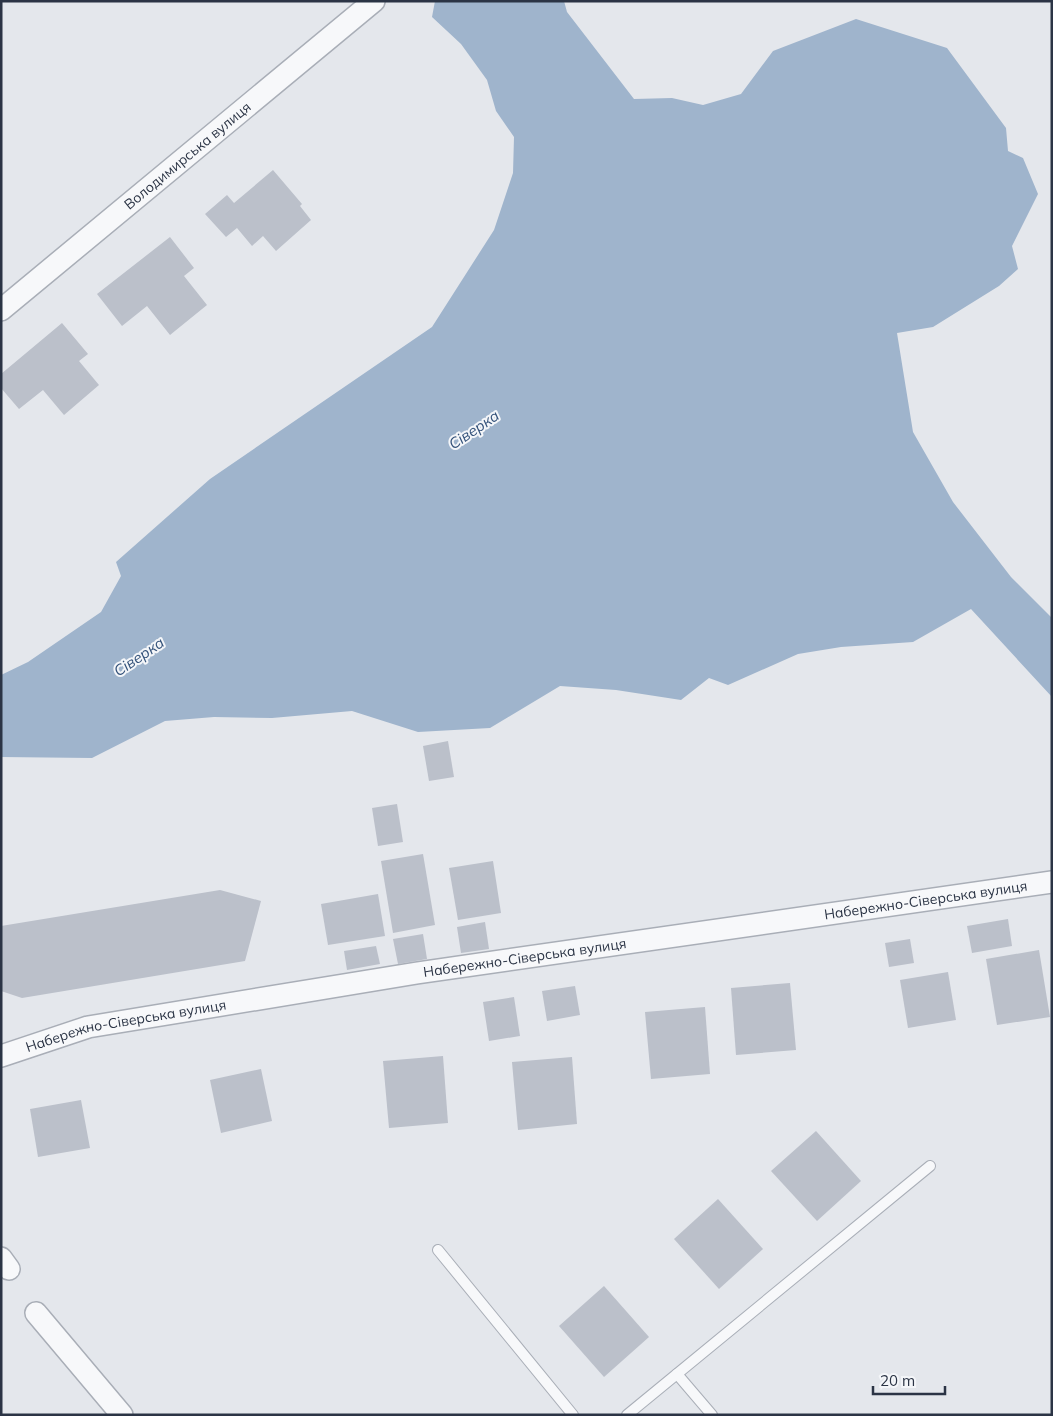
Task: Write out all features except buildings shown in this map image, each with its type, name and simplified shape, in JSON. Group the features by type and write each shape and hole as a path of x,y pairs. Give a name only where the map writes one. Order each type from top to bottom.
{"street":[{"name":"Володимирська вулиця","path":"1,310 374,1"},
{"name":"Набережно-Сіверська вулиця","path":"1,1056 88,1028 107,1024 417,973 1052,882"},
{"path":"36,1313 122,1415"}],"lane":[{"path":"628,1415 930,1166"},
{"path":"438,1250 573,1415"},
{"path":"677,1374 712,1415"}],"water":[{"name":"Сіверка","path":"435,1 564,1 567,12 634,99 672,98 703,105 741,94 773,51 856,19 947,48 1006,128 1008,151 1023,158 1038,194 1012,246 1018,269 999,286 933,327 897,333 913,432 953,502 1011,577 1052,618 1052,697 971,609 913,642 841,647 798,654 728,685 709,678 681,700 616,690 560,686 490,728 418,732 352,711 272,718 214,717 165,721 92,758 1,757 1,675 28,662 101,612 121,576 116,562 210,479 432,327 494,230 513,173 514,137 496,111 487,80 461,44 432,17"}]}
